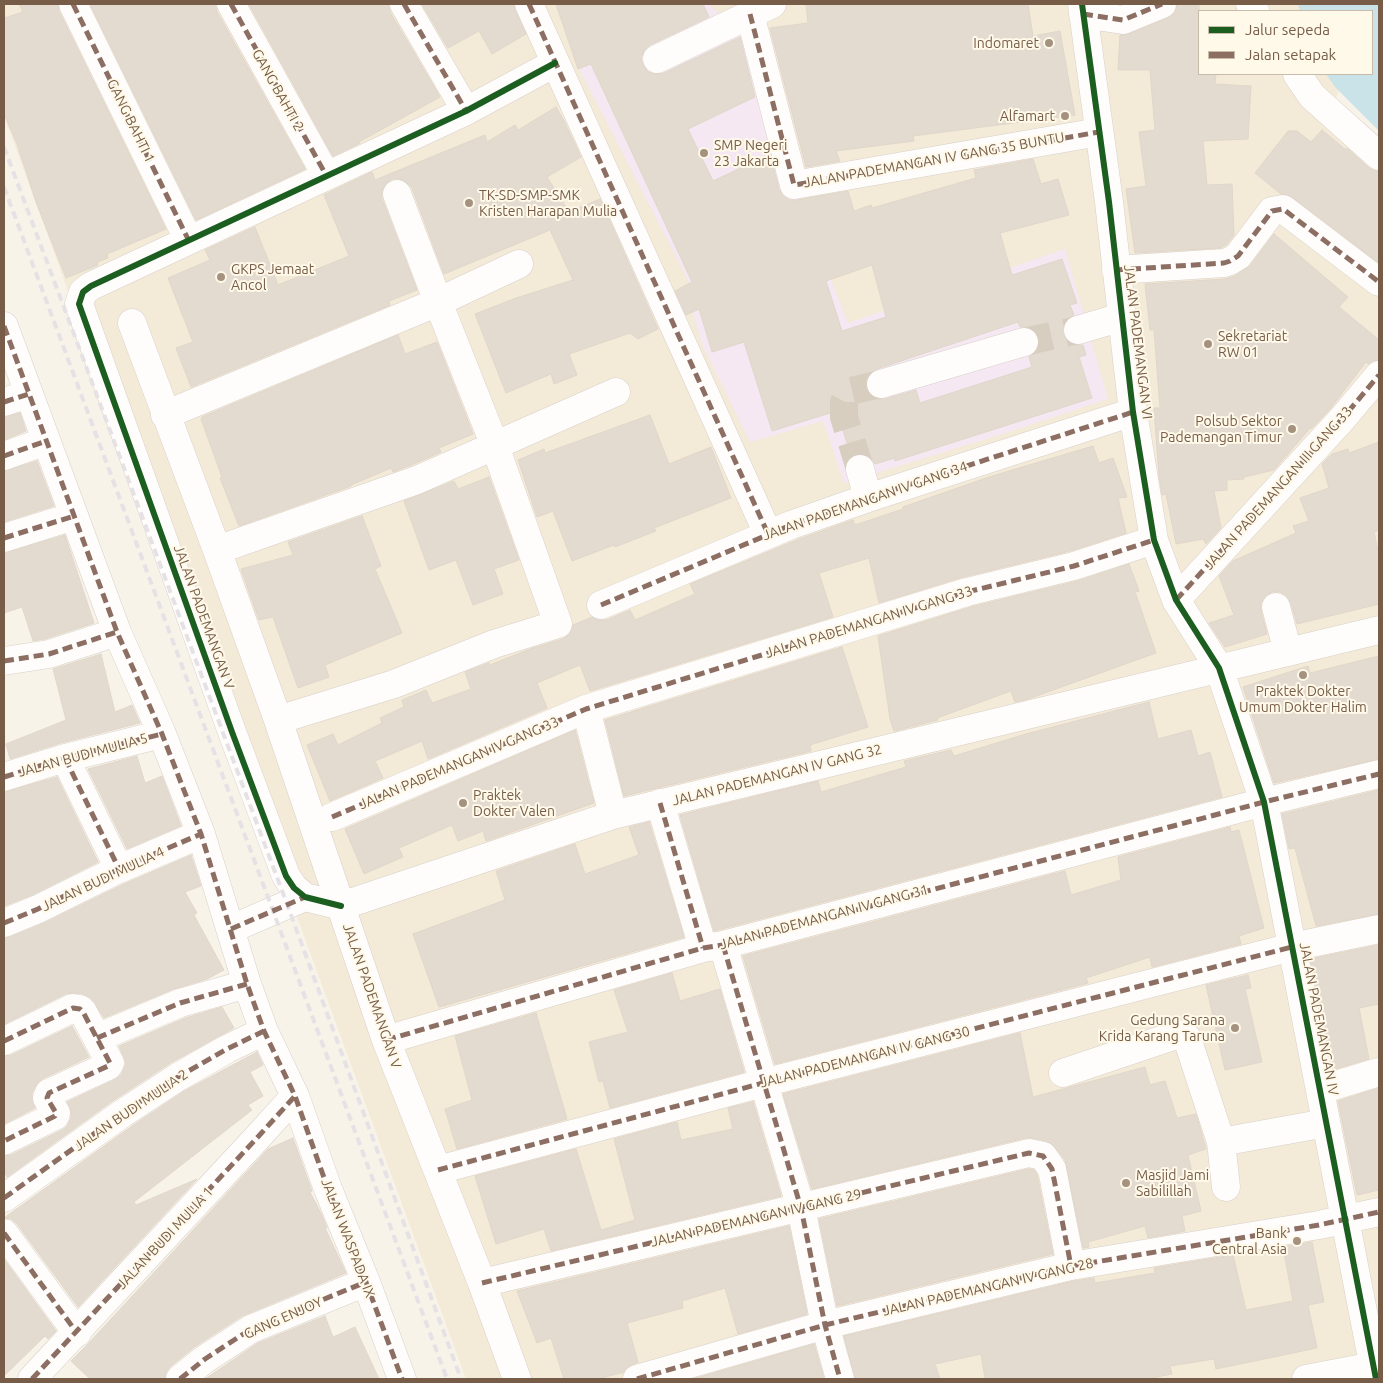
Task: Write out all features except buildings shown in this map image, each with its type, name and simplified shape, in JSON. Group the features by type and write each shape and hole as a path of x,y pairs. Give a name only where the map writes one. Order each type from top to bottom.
{"street":[{"name":"GANG BAHTI 1","path":"74,4 188,239"},
{"name":"GANG BAHTI 2","path":"231,4 326,176"},
{"path":"404,4 466,111"},
{"path":"529,4 548,67 768,534"},
{"path":"1082,9 1124,20 1162,4"},
{"path":"657,59 761,9"},
{"name":"JALAN PADEMANGAN IV GANG 35 BUNTU","path":"761,9 794,185 1099,132"},
{"name":"JALAN PADEMANGAN VI","path":"1082,9 1134,412 1154,540 1176,600 1219,668"},
{"path":"188,239 466,111 548,67"},
{"path":"1298,75 1312,96 1379,156"},
{"path":"278,720 394,684 494,644 558,624 495,446 397,194"},
{"path":"1116,270 1224,263 1238,256 1272,211 1283,209 1379,282"},
{"name":"JALAN PADEMANGAN V","path":"188,239 91,286 83,292 79,304 232,732 286,876 294,888 305,897 341,906 386,1040 482,1283 517,1379"},
{"path":"165,415 438,302 519,264"},
{"path":"1078,330 1122,317"},
{"path":"132,323 278,720 341,906"},
{"name":"JALAN WASPADA IX","path":"4,326 16,398 46,441 117,632 162,734 201,834 247,984 264,1031 295,1096 328,1189 366,1282 402,1379"},
{"path":"881,384 1024,342"},
{"name":"JALAN PADEMANGAN III GANG 33","path":"1176,600 1379,375"},
{"path":"217,550 417,480 616,392"},
{"name":"JALAN PADEMANGAN IV GANG 34","path":"601,605 768,534 868,498 1134,412"},
{"path":"4,456 46,441"},
{"path":"860,469 868,498"},
{"path":"4,538 74,516"},
{"name":"JALAN PADEMANGAN IV GANG 33","path":"332,816 586,709 967,592 1074,566 1154,540"},
{"path":"1276,607 1288,652"},
{"name":"JALAN PADEMANGAN IV GANG 32","path":"341,906 613,815 1379,630"},
{"path":"4,661 49,654 117,632"},
{"name":"JALAN PADEMANGAN IV","path":"1219,668 1264,802 1376,1370"},
{"path":"586,709 613,815"},
{"name":"JALAN BUDI MULIA 5","path":"4,777 65,758 162,734"},
{"path":"65,758 119,869"},
{"name":"JALAN PADEMANGAN IV GANG 31","path":"386,1040 713,946 1264,802 1379,774"},
{"path":"660,803 763,1083 801,1208 825,1325 840,1379"},
{"name":"JALAN BUDI MULIA 4","path":"4,924 119,869 201,834"},
{"path":"231,929 305,897"},
{"name":"JALAN PADEMANGAN IV GANG 30","path":"438,1170 763,1083 1292,947 1379,929"},
{"path":"97,1038 180,1003 247,984"},
{"path":"4,1042 77,1008 83,1012 110,1063 108,1066 49,1093 47,1098 56,1113 55,1116 4,1140"},
{"name":"JALAN BUDI MULIA 2","path":"4,1198 178,1077 226,1049 264,1031"},
{"path":"1063,1073 1179,1034 1187,1038 1221,1142 1226,1188"},
{"path":"1320,1090 1379,1072"},
{"name":"JALAN BUDI MULIA 1","path":"32,1379 77,1333 295,1096"},
{"path":"1221,1142 1326,1123"},
{"name":"JALAN PADEMANGAN IV GANG 29","path":"482,1283 1029,1153 1043,1156 1052,1169 1072,1266"},
{"name":"JALAN PADEMANGAN IV GANG 28","path":"637,1379 825,1325 1072,1266 1379,1212"},
{"path":"4,1233 77,1333"},
{"name":"GANG ENJOY","path":"180,1379 205,1359 251,1329 366,1282"},
{"path":"1306,1379 1376,1370"}],"shaded area":[{"path":"4,4 1365,4 1362,10 1198,10 1198,75 1343,75 1336,99 1379,136 1379,1379 466,1379 4,116"},
{"name":"SMP Negeri 23 Jakarta","path":"650,4 710,4 712,8 745,32 794,186 812,223 692,288 576,63 661,27"},
{"path":"1065,249 1108,399 844,483 823,421 750,442 702,344 687,293 824,262 848,323"}],"water":[{"path":"1298,4 1379,4 1379,131 1335,87 1327,75 1373,75 1373,10 1300,10"}],"tunnel":[{"path":"1024,342 1078,330"},
{"path":"860,469 844,417 844,402 850,391 881,384"}],"railway":[{"path":"4,147 287,904 461,1379"},
{"path":"4,187 447,1379"}],"marked path":[{"path":"73,4 188,239"},
{"path":"231,4 326,175"},
{"path":"404,4 466,111"},
{"path":"529,4 768,534"},
{"path":"1083,14 1123,20 1162,4"},
{"path":"750,14 794,185 1099,132"},
{"path":"1116,270 1224,263 1230,261 1238,256 1272,211 1283,209 1379,282"},
{"path":"4,326 117,632 162,734 201,834 247,984 264,1031 295,1096 328,1189 366,1282 402,1379"},
{"path":"1176,600 1342,419 1379,375"},
{"path":"4,402 29,394"},
{"path":"601,605 791,525 1133,412"},
{"path":"4,456 46,441"},
{"path":"4,538 74,516"},
{"path":"332,817 586,709 967,592 1074,566 1154,540"},
{"path":"4,661 49,654 117,632"},
{"path":"4,777 65,758 162,734"},
{"path":"65,758 119,869"},
{"path":"386,1040 703,948 723,945 1264,802 1379,774"},
{"path":"660,803 703,948"},
{"path":"4,923 38,909 119,869 201,834"},
{"path":"231,929 305,897"},
{"path":"723,945 801,1208 825,1325 840,1379"},
{"path":"438,1170 763,1083 1292,947"},
{"path":"97,1038 180,1003 247,984"},
{"path":"4,1041 73,1008 80,1009 110,1063 108,1066 49,1093 47,1098 56,1113 55,1116 4,1141"},
{"path":"4,1198 123,1113 178,1077 227,1049 264,1031"},
{"path":"32,1379 295,1096"},
{"path":"482,1283 1029,1153 1043,1156 1052,1169 1071,1266"},
{"path":"637,1379 825,1325 1071,1266 1319,1225 1379,1212"},
{"path":"4,1233 77,1333"},
{"path":"180,1379 205,1359 251,1329 366,1282"}],"cycle path":[{"path":"1082,4 1109,202 1133,412 1154,540 1176,600 1219,668 1264,802 1376,1379"},
{"path":"341,906 305,897 294,888 286,876 232,732 79,304 83,292 91,286 466,111 555,63"}],"place":[{"name":"Indomaret","path":"1049,43"},
{"name":"Alfamart","path":"1065,116"},
{"name":"SMP Negeri 23 Jakarta","path":"704,153"},
{"name":"TK-SD-SMP-SMK Kristen Harapan Mulia","path":"469,203"},
{"name":"GKPS Jemaat Ancol","path":"221,277"},
{"name":"Sekretariat RW 01","path":"1208,344"},
{"name":"Polsub Sektor Pademangan Timur","path":"1292,429"},
{"name":"Praktek Dokter Umum Dokter Halim","path":"1303,675"},
{"name":"Praktek Dokter Valen","path":"463,803"},
{"name":"Gedung Sarana Krida Karang Taruna","path":"1235,1028"},
{"name":"Masjid Jami Sabilillah","path":"1126,1183"},
{"name":"Bank Central Asia","path":"1297,1241"}]}
